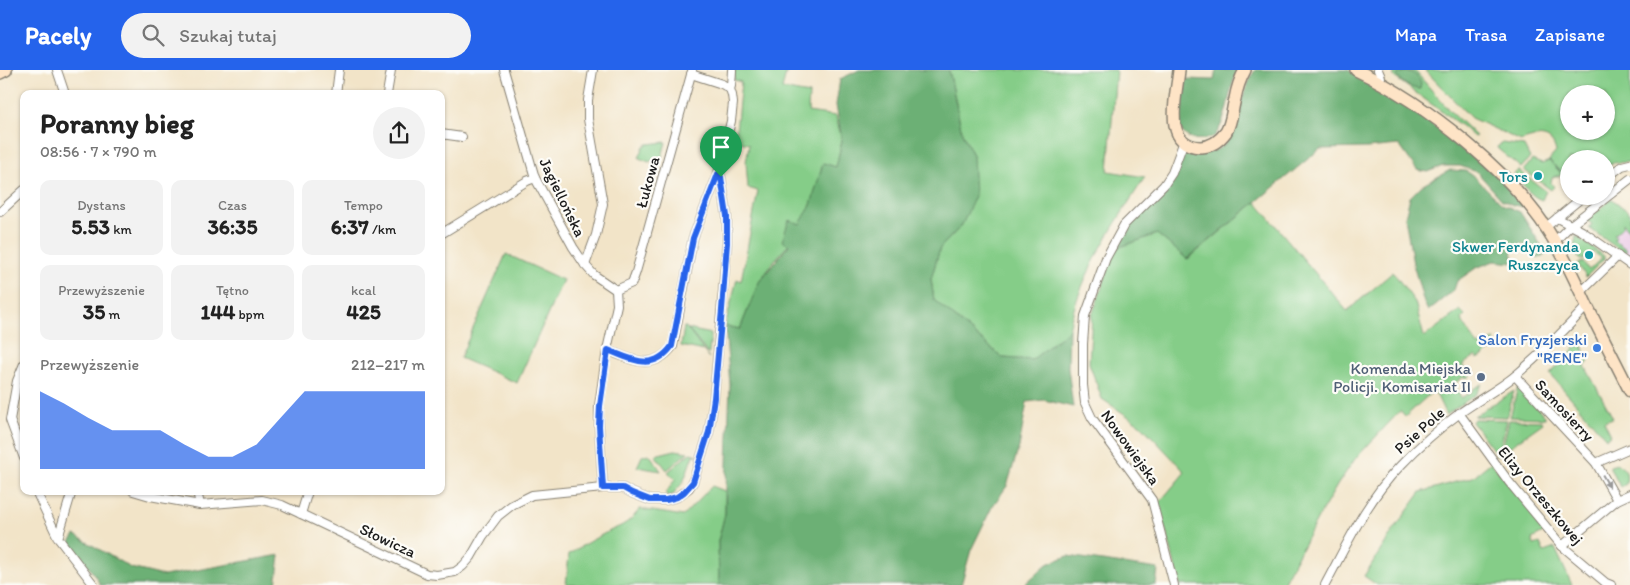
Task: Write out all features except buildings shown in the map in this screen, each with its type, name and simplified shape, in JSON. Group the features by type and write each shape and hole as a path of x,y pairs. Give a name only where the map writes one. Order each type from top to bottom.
{"street":[{"path":"0,73 6,70"},
{"path":"57,70 63,90"},
{"path":"336,90 339,70"},
{"path":"388,90 390,70"},
{"name":"Jagiellońska","path":"504,70 536,178 573,248 594,275 616,290"},
{"path":"585,264 596,235 603,204 588,119 588,100 592,70"},
{"path":"608,350 647,363 658,359 669,351 672,346 693,238 718,174 731,121 733,103 730,89 732,70"},
{"path":"1180,70 1174,122 1175,129 1184,141 1192,146 1202,147 1210,145 1223,136 1227,130 1240,80 1245,70"},
{"path":"1356,70 1379,76 1472,148 1509,183 1546,227 1555,241 1630,391"},
{"path":"692,72 730,89"},
{"name":"Łukowa","path":"616,290 632,283 636,272 692,72"},
{"path":"445,135 462,137"},
{"name":"Nowowiejska","path":"1174,585 1152,500 1092,418 1086,403 1083,384 1083,344 1085,316 1106,258 1124,226 1164,185 1172,173 1184,141"},
{"path":"1615,171 1622,166 1630,164"},
{"path":"616,290 617,305 600,406 599,426 603,488 623,488 650,500 672,499 684,492 693,482 709,432 714,398 727,243 727,216 721,177 718,174"},
{"path":"445,232 526,181 536,178"},
{"path":"1555,241 1571,225 1630,179"},
{"path":"0,212 20,194"},
{"path":"1546,227 1573,205"},
{"path":"1557,218 1582,231 1630,265"},
{"path":"1581,292 1618,256"},
{"name":"Psie Pole","path":"1325,585 1351,535 1380,488 1418,448 1459,414 1515,376 1587,306"},
{"path":"20,373 17,380 10,420 20,447"},
{"name":"Samosierry","path":"1515,376 1596,462 1617,500"},
{"name":"Elizy Orzeszkowej","path":"1459,414 1562,546 1608,584"},
{"path":"0,419 10,420"},
{"path":"1596,462 1630,448"},
{"name":"Słowicza","path":"147,495 200,505 262,500 282,505 427,574 445,575 455,572 464,566 472,557 498,516 512,505 532,495 603,488"},
{"path":"1562,546 1617,500 1630,494"},
{"path":"38,495 58,538 94,585"},
{"path":"58,538 71,495"},
{"path":"198,495 200,505"},
{"path":"301,514 307,495"}],"shaded area":[{"path":"1615,201 1630,213 1630,257 1589,228 1607,205 1615,205"}],"green space":[{"path":"734,70 787,70 782,89 809,94 808,112 836,116 842,141 836,167 823,163 809,210 805,217 800,224 789,221 789,244 759,282 740,329 725,326 737,279 741,281 758,191 748,188 746,162 749,144 735,141 741,82 734,80"},
{"path":"859,70 949,70 962,133 973,155 975,196 962,225 940,248 931,279 934,300 1003,358 1032,360 1069,330 1068,368 1073,407 1044,400 1027,402 1019,447 1007,486 992,507 971,550 961,585 719,585 718,541 725,514 730,385 725,326 740,329 759,282 789,245 782,241 789,220 800,224 811,205 823,163 836,167 842,141 836,105 840,79"},
{"path":"949,70 1116,70 1108,171 1145,177 1110,232 1090,270 1074,310 1069,330 1032,360 1003,358 934,300 931,279 940,248 962,225 973,155 962,133"},
{"path":"1216,70 1238,70 1234,78 1223,122 1214,137 1202,139 1189,138 1178,126 1185,79 1214,80"},
{"path":"1255,70 1348,70 1420,115 1486,165 1526,207 1513,205 1502,200 1477,172 1460,166 1443,166 1427,172 1417,170 1399,145 1320,149 1187,259 1157,234 1117,248 1130,226 1176,176 1183,153 1214,151 1227,142 1234,129 1249,80"},
{"path":"1425,70 1630,70 1630,162 1615,163 1615,150 1560,150 1560,171 1549,160 1556,152 1551,141 1543,137 1532,137 1521,141 1471,118"},
{"path":"1398,71 1415,71 1449,110 1476,136 1474,137 1394,77 1394,73"},
{"path":"1405,72 1413,73 1419,78 1420,89 1410,87 1399,79 1398,74"},
{"path":"666,142 662,157 649,162 639,158 644,146"},
{"path":"1502,143 1524,146 1530,158 1521,168 1498,149 1497,147"},
{"path":"1532,160 1542,164 1549,161 1560,172 1560,176 1552,178 1551,183 1554,187 1551,190 1524,170"},
{"path":"1450,170 1466,171 1475,177 1502,204 1520,212 1546,253 1538,259 1523,243 1512,250 1514,263 1494,261 1476,268 1457,281 1454,290 1428,311 1413,264 1405,217 1410,197 1421,186"},
{"path":"1518,170 1546,191 1542,200 1530,193 1514,174"},
{"path":"1615,201 1630,213 1630,231 1623,223 1623,226 1614,235 1616,237 1614,240 1627,250 1624,253 1589,228 1592,224 1586,220 1605,205 1615,205"},
{"path":"1256,202 1347,311 1393,272 1415,302 1424,337 1460,310 1465,315 1461,319 1478,346 1485,342 1487,344 1494,339 1495,348 1478,359 1476,356 1462,365 1470,376 1466,378 1465,376 1453,384 1461,398 1482,384 1476,394 1446,415 1434,390 1405,417 1400,411 1355,459 1318,518 1282,585 1180,585 1158,504 1185,472 1141,425 1102,399 1089,363 1092,315 1117,248 1157,234 1188,259"},
{"path":"1576,236 1604,256 1604,259 1586,277 1578,264 1583,262 1589,270 1602,258 1593,252 1585,259 1580,260 1574,250"},
{"path":"506,254 563,280 517,383 460,358"},
{"path":"684,327 686,327 704,351 681,346"},
{"path":"688,329 711,334 708,354"},
{"path":"1581,342 1589,362 1585,366 1613,418 1604,421 1611,435 1606,438 1550,374"},
{"path":"1518,387 1545,416 1545,418 1510,417"},
{"path":"1514,391 1507,417 1474,416"},
{"path":"1474,419 1507,420 1498,456 1472,422"},
{"path":"1509,420 1542,421 1543,423 1501,453"},
{"path":"675,450 688,452 667,470 655,455"},
{"path":"690,453 698,455 693,455 683,483 674,494 667,497 666,493 675,479 668,472"},
{"path":"648,454 661,471 637,467 642,456"},
{"path":"1491,462 1547,531 1532,539 1534,545 1540,543 1544,552 1555,548 1572,585 1377,585 1364,576 1421,492 1473,477"},
{"path":"1617,464 1624,470 1627,477 1626,484 1621,487 1610,469 1610,466"},
{"path":"712,486 725,491 725,514 718,541 719,585 566,585 569,554 626,523 640,509 683,516"},
{"path":"75,535 131,568 164,576 280,555 276,585 100,585 70,542"},
{"path":"1068,556 1158,569 1156,585 1024,585 1047,564"}],"place":[{"name":"Tors","path":"1538,176"},
{"name":"Skwer Ferdynanda Ruszczyca","path":"1589,255"},
{"name":"Salon Fryzjerski \"RENE\"","path":"1597,348"},
{"name":"Komenda Miejska Policji. Komisariat II","path":"1481,377"}],"route":[{"path":"718,174 721,177 727,216 727,243 714,398 709,432 693,482 689,488 677,497 666,500 650,500 623,488 603,488 599,426 603,378 608,350 647,363 658,359 669,351 672,346 693,238 718,174"}]}
